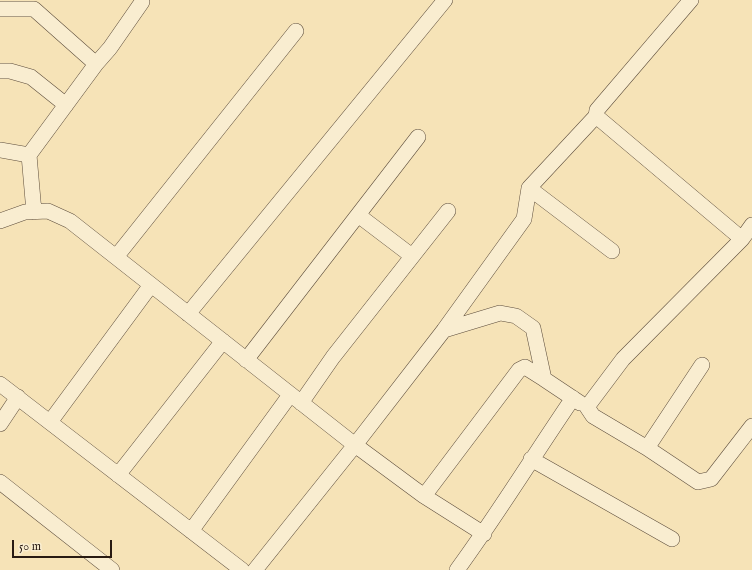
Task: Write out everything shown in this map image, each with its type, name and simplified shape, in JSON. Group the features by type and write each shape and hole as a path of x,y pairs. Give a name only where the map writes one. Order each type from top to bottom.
{"street":[{"path":"188,314 445,0"},
{"path":"255,570 355,445 444,330 524,219 529,188 596,116 598,110 691,0"},
{"path":"34,212 29,155 96,64 110,48 142,2"},
{"path":"0,9 34,9 96,64"},
{"path":"116,257 296,31"},
{"path":"0,71 10,71 31,77 66,104"},
{"path":"596,116 742,239"},
{"path":"246,360 418,137"},
{"path":"0,150 29,155"},
{"path":"529,188 612,251"},
{"path":"0,221 25,212 48,211 70,221 355,445 424,496 484,534"},
{"path":"192,531 295,399 333,357 448,211"},
{"path":"358,215 412,256"},
{"path":"587,408 623,359 742,239 752,225"},
{"path":"50,422 151,285"},
{"path":"444,330 500,313 516,316 533,328 544,379"},
{"path":"118,475 223,341"},
{"path":"647,448 702,365"},
{"path":"424,496 519,370 525,367 587,408 593,416 647,448 698,482 711,479 752,426"},
{"path":"0,384 242,570"},
{"path":"0,424 18,397"},
{"path":"457,570 484,534 531,459 573,398"},
{"path":"531,459 672,539"},
{"path":"0,482 112,570"}]}
